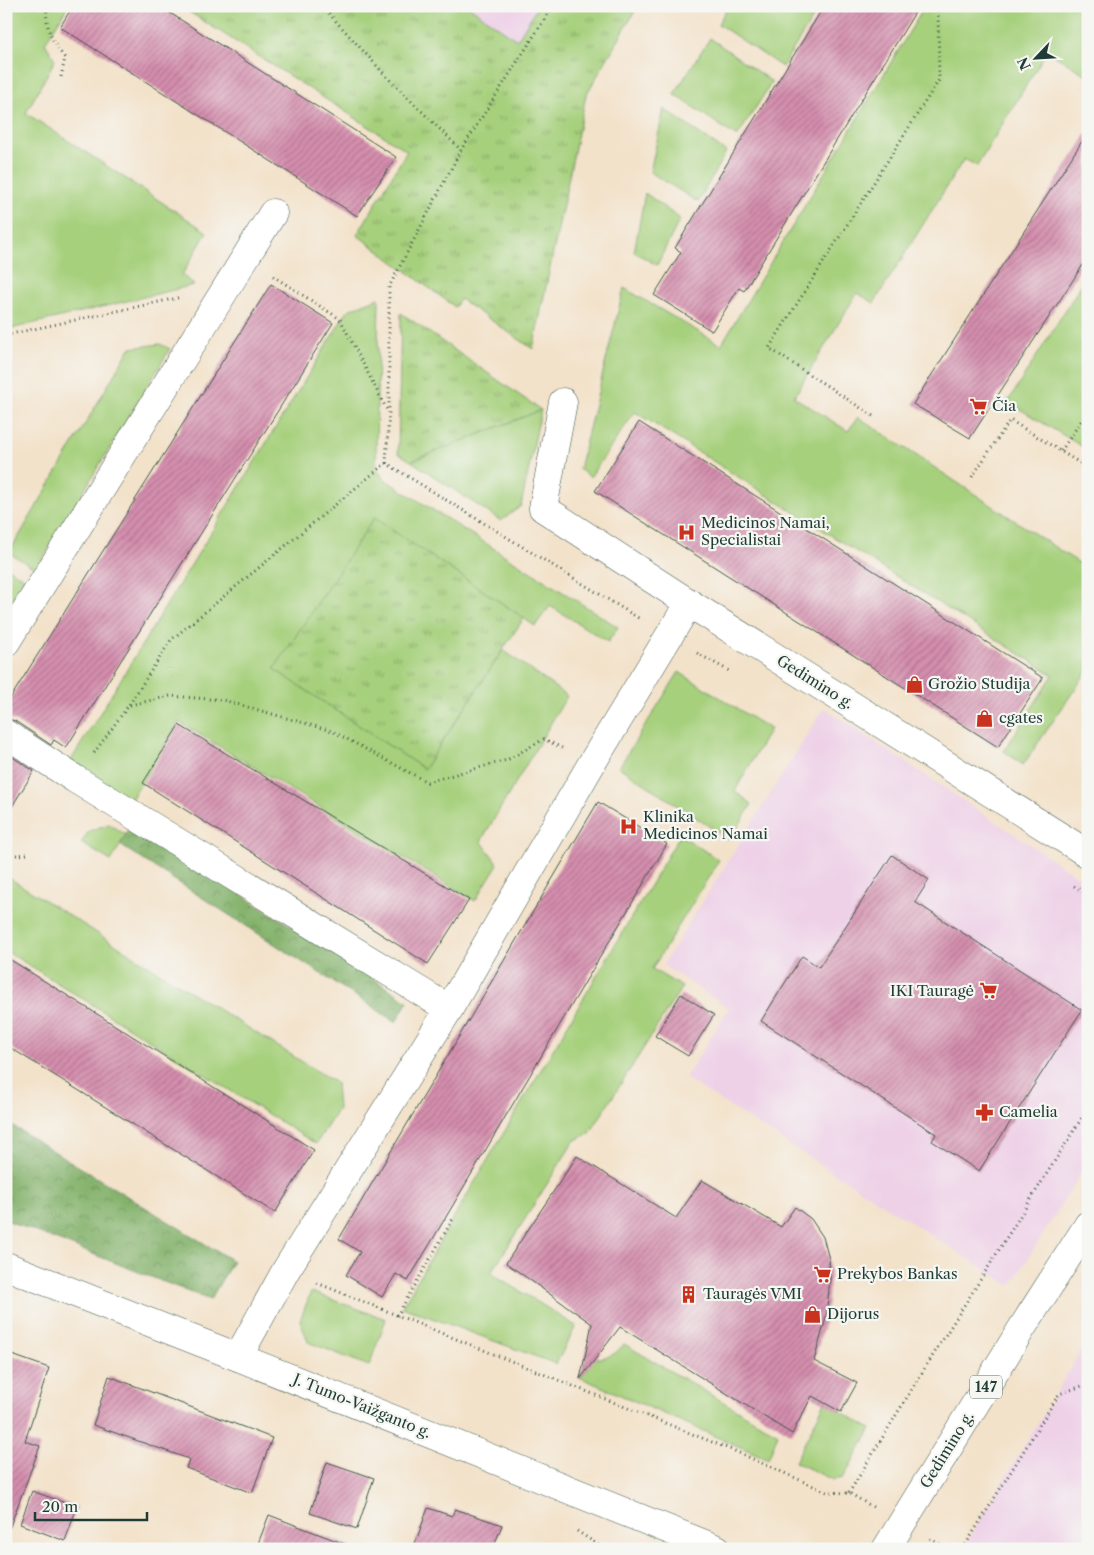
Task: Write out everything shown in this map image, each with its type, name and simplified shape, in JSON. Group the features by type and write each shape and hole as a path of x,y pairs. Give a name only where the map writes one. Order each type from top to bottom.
{"street":[{"path":"6,642 273,212"},
{"name":"Gedimino g.","path":"563,402 543,508 689,603 1088,854"},
{"path":"238,1357 286,1270 449,1009 592,763 689,603"},
{"path":"6,734 75,779 449,1009"},
{"name":"Gedimino g.","path":"886,1549 1022,1328 1088,1225"},
{"name":"J. Tumo-Vaižganto g.","path":"6,1266 717,1549"}],"path":[{"path":"46,6 46,22 56,47 65,58 61,77"},
{"path":"322,6 388,78 461,150"},
{"path":"75,779 129,705 172,640 386,462 389,412 389,287 461,150 553,6"},
{"path":"873,416 769,348 939,80 938,6"},
{"path":"6,335 226,288 273,276 340,319 389,412"},
{"path":"1061,451 1088,411"},
{"path":"972,477 1010,420 1088,468"},
{"path":"129,705 170,696 223,700 332,731 427,782 506,760 544,739 592,763"},
{"path":"6,856 28,854"},
{"path":"286,1270 737,1452 827,1492 849,1493 939,1345 1088,1108"},
{"path":"397,1316 454,1217"},
{"path":"963,1549 1059,1394 1088,1384"}],"shaded area":[{"path":"468,6 538,6 518,40"},
{"path":"824,708 1088,883 1088,1162 1011,1286 685,1078 729,1008 663,965"},
{"path":"1088,1339 1088,1549 963,1549"}],"green space":[{"path":"6,6 68,6 45,43 55,60 26,113 207,232 182,275 194,285 6,330"},
{"path":"180,6 468,6 517,40 538,6 638,6 586,95 533,349 460,299 455,307 357,235 407,151"},
{"path":"728,6 798,6 814,16 782,67 718,24"},
{"path":"925,6 1088,6 1088,76 1047,51 977,166 964,159 874,303 857,293 794,397 848,431 858,417 1088,569 1088,670 1023,765 1004,751 1053,675 635,412 590,477 579,469 624,288 721,345"},
{"path":"710,38 772,82 737,137 674,94"},
{"path":"664,109 726,152 698,202 650,172"},
{"path":"645,193 680,219 657,265 634,252"},
{"path":"1088,274 1088,450 1008,402"},
{"path":"379,298 377,470 384,479 618,627 608,642 550,606 535,626 374,519 424,769 503,650 567,696 481,841 498,864 475,901 179,722 130,801 70,762 348,310"},
{"path":"401,313 541,410 411,461 398,453"},
{"path":"160,344 170,349 36,569 9,553 130,348"},
{"path":"541,410 521,506 501,521 411,461"},
{"path":"374,518 524,618 424,769 274,669"},
{"path":"6,567 25,579 6,609"},
{"path":"679,672 770,729 735,791 752,804 730,840 619,767"},
{"path":"109,824 126,835 111,861 81,843 89,831"},
{"path":"131,824 408,1001 396,1022 120,845"},
{"path":"680,835 719,860 652,969 682,987 590,1133 574,1141 491,1273 576,1326 556,1364 402,1307 454,1217"},
{"path":"6,876 336,1083 338,1109 316,1144 6,951"},
{"path":"6,1122 233,1261 210,1300 6,1220"},
{"path":"311,1292 386,1319 369,1366 308,1342 300,1320"},
{"path":"624,1344 778,1434 768,1459 579,1377 590,1359 609,1356"},
{"path":"825,1402 871,1429 843,1478 833,1480 795,1462"}],"building":[{"path":"73,6 159,6 396,157 357,216 60,27"},
{"path":"824,6 919,6 744,291 739,288 712,331 654,295 681,252 675,248"},
{"path":"1088,132 1088,257 970,438 913,404"},
{"path":"271,284 333,323 66,748 54,740 51,745 15,721 6,718 6,705"},
{"path":"639,422 1043,678 998,747 595,491"},
{"path":"179,725 469,900 428,964 143,783"},
{"path":"6,753 34,771 6,816"},
{"path":"598,802 667,844 408,1281 396,1274 382,1297 346,1275 360,1252 339,1239"},
{"path":"892,855 929,880 915,902 1082,1010 979,1171 932,1141 936,1134 761,1021 802,956 819,967"},
{"path":"6,957 314,1150 275,1213 6,1045"},
{"path":"681,994 714,1015 688,1056 655,1036"},
{"name":"Tauragės VMI","path":"577,1156 676,1218 702,1180 781,1227 795,1207 811,1219 823,1237 829,1259 830,1279 826,1318 814,1361 857,1383 841,1412 812,1396 792,1434 620,1327 580,1379 592,1324 506,1263"},
{"path":"12,1355 49,1368 25,1441 40,1446 9,1529 6,1528 6,1372"},
{"path":"109,1376 272,1438 252,1493 186,1468 189,1459 93,1425"},
{"path":"327,1462 374,1478 357,1529 310,1513"},
{"path":"32,1491 77,1507 65,1541 20,1524"},
{"path":"428,1508 452,1516 455,1509 502,1525 493,1549 413,1549"},
{"path":"269,1515 350,1546 350,1549 256,1549"}],"place":[{"name":"Čia","path":"978,406"},
{"name":"Medicinos Namai, Specialistai","path":"687,532"},
{"name":"Grožio Studija","path":"914,684"},
{"name":"cgates","path":"985,718"},
{"name":"Klinika Medicinos Namai","path":"629,826"},
{"name":"IKI Tauragė","path":"988,991"},
{"name":"Camelia","path":"985,1112"},
{"name":"Prekybos Bankas","path":"823,1274"},
{"name":"Tauragės VMI","path":"689,1294"},
{"name":"Dijorus","path":"813,1314"}]}
